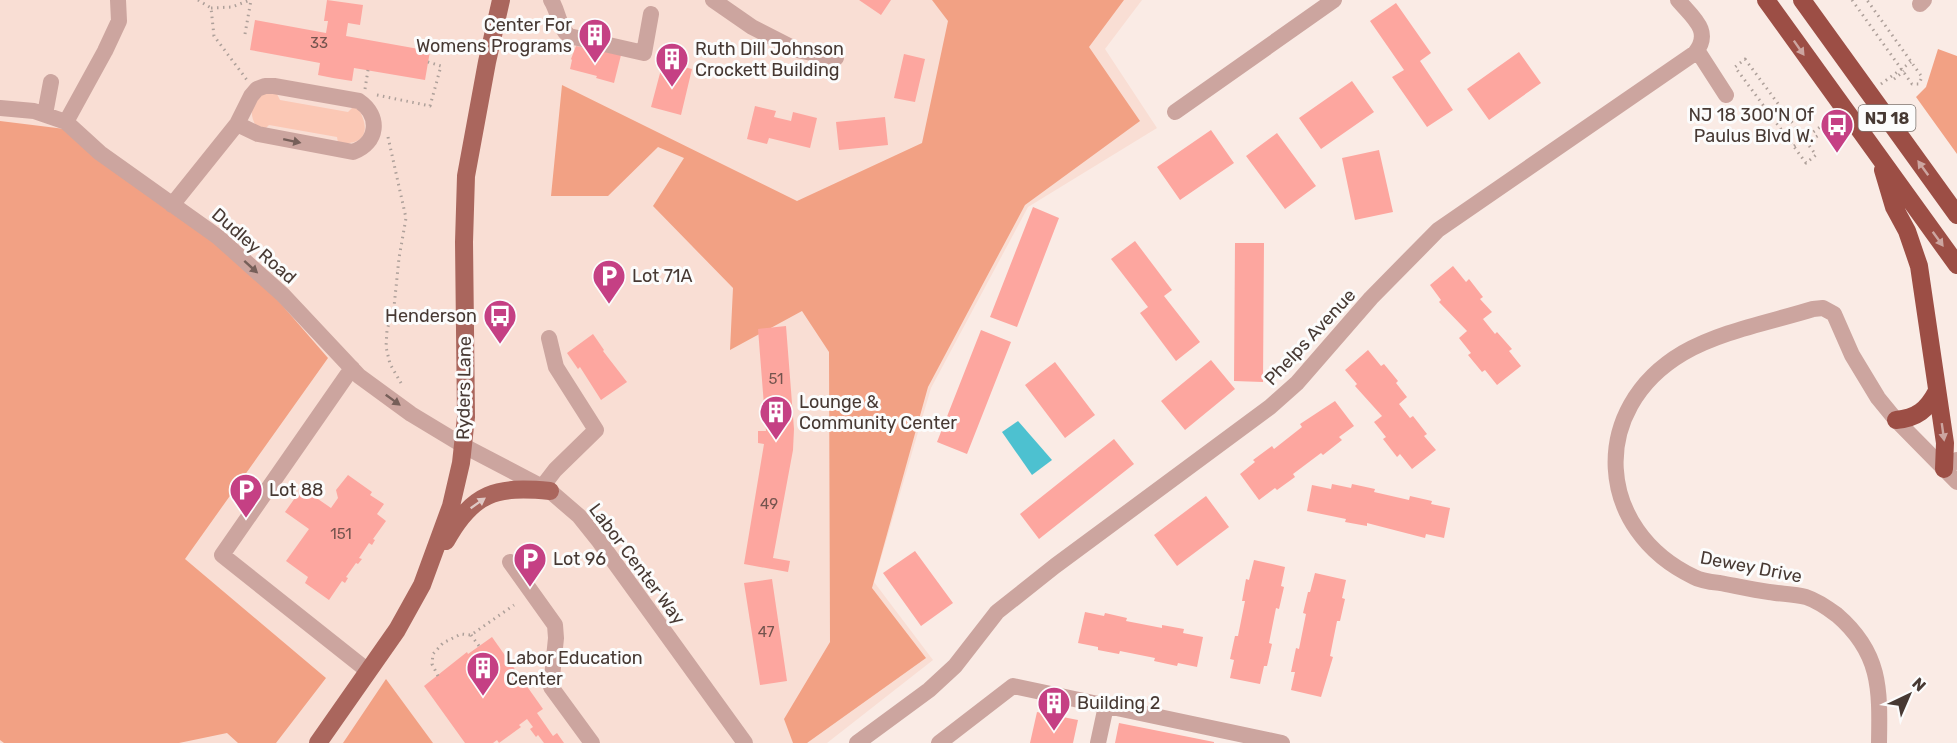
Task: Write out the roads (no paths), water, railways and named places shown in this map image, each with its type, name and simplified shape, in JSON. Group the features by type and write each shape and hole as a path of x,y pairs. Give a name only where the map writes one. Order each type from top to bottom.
{"highway":[{"name":"NJ 18","path":"1766,0 1957,265"},
{"name":"NJ 18","path":"1803,0 1957,215"},
{"path":"1879,157 1894,207 1907,231 1919,266 1950,464"},
{"path":"1896,420 1918,415 1930,404 1937,391"}],"main road":[{"name":"Ryders Lane","path":"318,743 397,630 422,585 451,506 464,446 467,404 464,242 466,176 484,74 501,0"},
{"path":"422,585 464,513 479,501 501,490 546,489"}],"street":[{"path":"66,122 119,21 118,0"},
{"path":"552,0 562,31 569,36 644,53 651,14"},
{"path":"713,0 752,27 797,50 836,58"},
{"path":"1175,112 1334,0"},
{"path":"1678,0 1703,32 1703,39 1697,50 1726,96"},
{"name":"Phelps Avenue","path":"857,743 929,690 956,666 997,612 1279,399 1297,383 1371,298 1438,230 1697,50"},
{"path":"45,114 51,82"},
{"path":"172,205 237,124 257,89 274,86 359,101 369,110 375,123 369,141 365,146 353,152 258,134 237,124"},
{"name":"Dudley Road","path":"0,108 34,111 66,122 100,153 218,237 283,296 359,376 411,414 464,446"},
{"name":"Dewey Drive","path":"1879,743 1880,698 1874,665 1860,638 1836,614 1807,597 1697,579 1673,567 1652,549 1628,518 1618,490 1614,457 1623,420 1640,388 1667,364 1683,353 1711,340 1818,308 1828,309 1837,319 1852,355 1867,382 1896,420"},
{"path":"546,489 555,470 596,430 556,367 549,338"},
{"path":"352,368 222,555 368,671"},
{"path":"1896,420 1950,464 1957,482"},
{"name":"Labor Center Way","path":"464,446 546,489 579,516 745,743"},
{"path":"510,562 555,624 556,638 551,687 592,743"},
{"path":"939,743 1013,686 1282,743"},
{"path":"1098,743 1106,706"}],"water":[{"path":"1018,421 1052,460 1032,475 1002,432"}],"place":[{"name":"Center For Womens Programs","path":"595,64"},
{"name":"Ruth Dill Johnson Crockett Building","path":"672,88"},
{"name":"NJ 18 300'N Of Paulus Blvd W.","path":"1837,154"},
{"name":"Lot 71A","path":"609,305"},
{"name":"Henderson","path":"500,345"},
{"name":"Lounge & Community Center","path":"776,441"},
{"name":"Lot 88","path":"246,519"},
{"name":"Lot 96","path":"530,588"},
{"name":"Labor Education Center","path":"483,697"},
{"name":"Building 2","path":"1054,732"}]}
